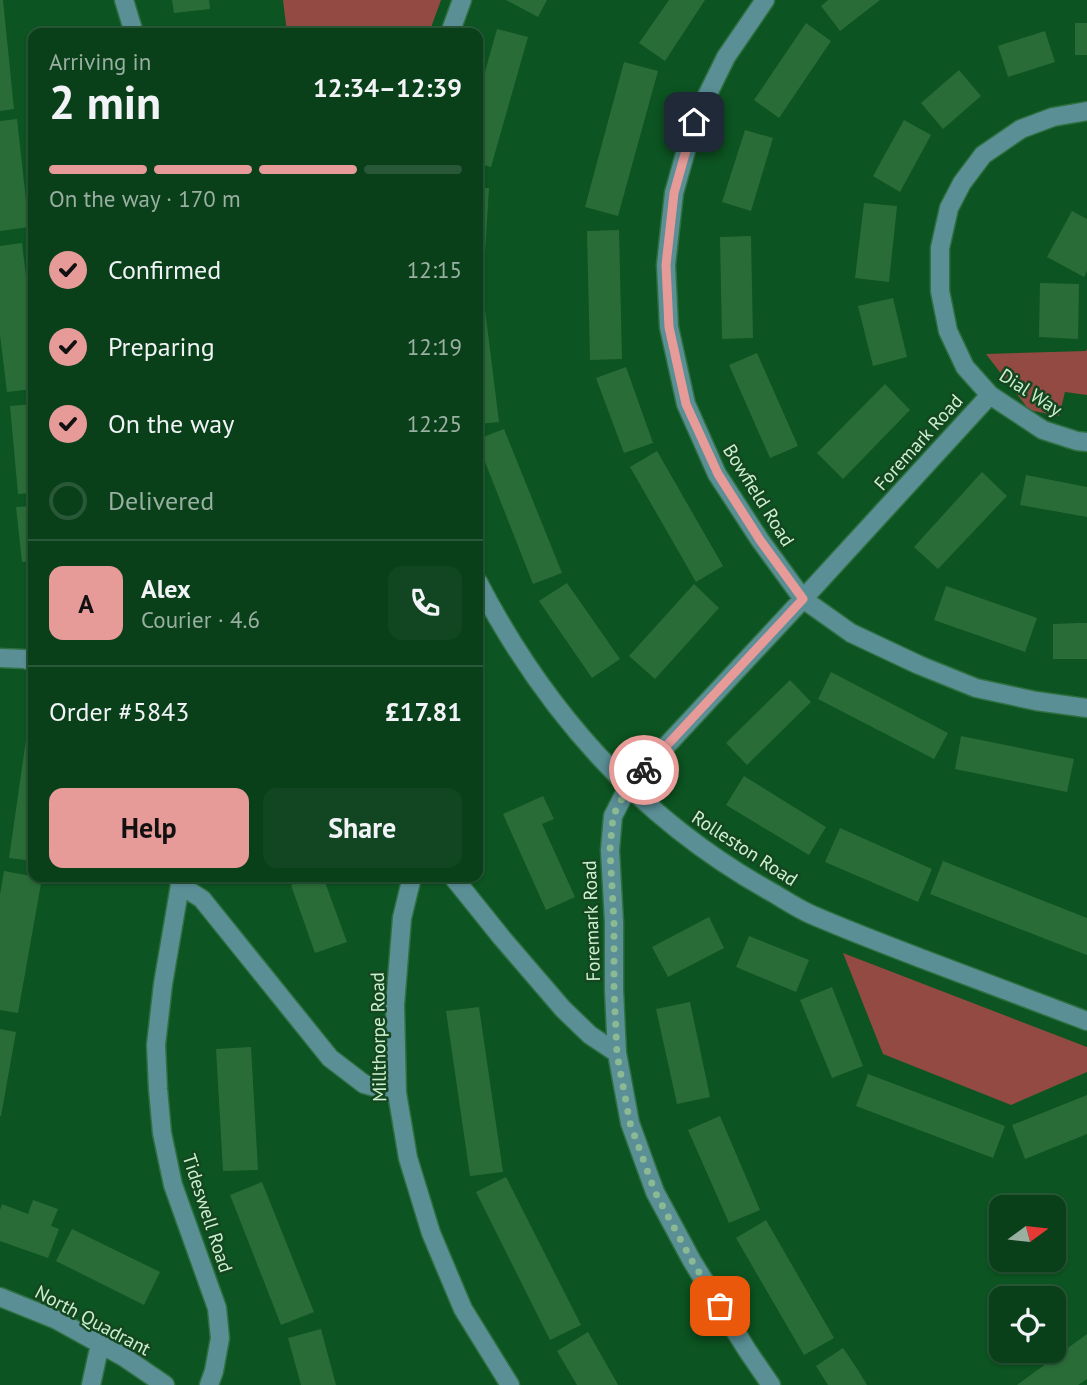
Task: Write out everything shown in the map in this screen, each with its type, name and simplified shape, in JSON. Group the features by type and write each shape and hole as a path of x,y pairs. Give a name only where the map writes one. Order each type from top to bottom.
{"street":[{"path":"124,0 132,28"},
{"path":"452,28 462,0"},
{"name":"Bowfield Road","path":"765,0 726,57 694,122 674,193 666,265 669,327 686,404 718,474 760,540 803,599 851,633 976,688 1036,701 1087,708"},
{"name":"Dial Way","path":"1087,111 1053,117 1021,129 984,155 962,183 948,208 940,248 940,291 948,331 965,367 990,395 1043,430 1087,442"},
{"name":"Foremark Road","path":"771,1385 692,1261 655,1192 630,1123 617,1054 610,850 613,816 628,787 990,395"},
{"name":"Rolleston Road","path":"483,591 514,648 556,708 628,787 696,846 808,913 1087,1021"},
{"path":"0,658 28,660"},
{"name":"Tideswell Road","path":"179,882 156,1045 158,1089 162,1133 173,1185 217,1308 220,1338 209,1385"},
{"name":"Tideswell Road","path":"180,882 202,899 330,1058 364,1084 397,1093"},
{"name":"Millthorpe Road","path":"411,882 402,918 395,1005 397,1093 408,1158 430,1234 463,1308 510,1385"},
{"path":"457,882 563,1009 590,1035 617,1054"},
{"name":"North Quadrant","path":"0,1297 57,1320 124,1357 165,1385"},
{"path":"90,1385 100,1343"}],"shaded area":[{"path":"283,0 441,0 431,28 286,28"},
{"path":"1087,349 1087,395 1065,392 1059,416 1029,410 986,354 1086,351"},
{"path":"843,953 1087,1047 1087,1072 1011,1105 883,1054"}],"building":[{"path":"0,0 3,0 14,109 0,111"},
{"path":"172,0 209,0 210,9 174,13"},
{"path":"506,0 547,0 538,17"},
{"path":"669,0 705,0 665,61 639,43"},
{"path":"828,0 880,0 840,31 821,6"},
{"path":"806,23 831,41 779,118 754,100"},
{"path":"1075,23 1087,23 1087,55 1075,55"},
{"path":"497,29 528,37 491,167 483,165 483,79"},
{"path":"1045,31 1055,62 1008,77 998,46"},
{"path":"624,62 658,71 618,216 585,207"},
{"path":"959,70 981,96 943,129 921,103"},
{"path":"17,119 28,227 0,231 0,121"},
{"path":"904,120 931,135 900,192 873,176"},
{"path":"745,130 773,138 751,211 722,202"},
{"path":"483,188 489,188 483,287"},
{"path":"864,203 897,206 889,282 855,278"},
{"path":"1072,211 1087,219 1087,271 1084,277 1047,257"},
{"path":"619,230 622,359 590,360 587,231"},
{"path":"751,236 753,338 722,339 720,237"},
{"path":"22,243 28,293 28,390 7,392 0,335 0,246"},
{"path":"1040,283 1079,284 1078,339 1039,337"},
{"path":"893,298 907,357 873,366 858,306"},
{"path":"483,301 484,301 499,422 483,424"},
{"path":"757,353 798,446 770,458 729,365"},
{"path":"626,367 653,443 624,453 596,378"},
{"path":"885,384 910,410 843,479 817,453"},
{"path":"28,404 28,493 18,494 10,406"},
{"path":"504,429 562,573 533,584 483,457 483,437"},
{"path":"657,451 723,566 696,582 630,467"},
{"path":"982,472 1007,496 938,569 914,547"},
{"path":"1026,475 1087,487 1087,517 1020,505"},
{"path":"28,506 28,561 22,562 16,507"},
{"path":"567,583 620,659 592,678 539,601"},
{"path":"694,584 719,608 655,679 629,656"},
{"path":"946,586 1037,618 1025,652 934,620"},
{"path":"1087,623 1087,659 1053,659 1053,624"},
{"path":"831,672 948,733 934,759 818,699"},
{"path":"790,680 811,702 747,765 726,743"},
{"path":"28,726 28,860 9,858"},
{"path":"961,736 1074,759 1067,792 955,769"},
{"path":"744,776 826,827 809,855 726,805"},
{"path":"543,796 554,819 542,824 575,897 546,910 503,814"},
{"path":"840,828 932,869 918,902 825,862"},
{"path":"943,861 1087,918 1087,955 930,894"},
{"path":"4,871 28,875 28,882 41,882 18,1013 0,1010 0,895"},
{"path":"300,882 325,882 347,942 315,953 291,885"},
{"path":"709,917 724,948 668,977 652,947"},
{"path":"749,936 809,960 796,992 736,967"},
{"path":"832,987 863,1066 832,1078 800,1000"},
{"path":"690,1002 710,1097 677,1104 656,1009"},
{"path":"479,1007 503,1172 470,1176 446,1011"},
{"path":"0,1029 16,1032 1,1116 0,1116"},
{"path":"251,1047 258,1170 223,1171 216,1049"},
{"path":"868,1074 1005,1126 993,1158 856,1106"},
{"path":"1087,1095 1087,1134 1025,1159 1012,1125"},
{"path":"720,1116 760,1210 729,1223 688,1130"},
{"path":"506,1177 581,1325 550,1340 476,1192"},
{"path":"262,1182 314,1312 281,1325 230,1195"},
{"path":"33,1200 58,1209 51,1226 59,1229 48,1258 0,1241 2,1204 28,1214"},
{"path":"766,1220 834,1338 804,1355 736,1238"},
{"path":"72,1229 160,1272 144,1305 56,1261"},
{"path":"321,1329 336,1385 301,1385 288,1338"},
{"path":"588,1332 618,1385 577,1385 557,1351"},
{"path":"1087,1334 1087,1379 1078,1385 1017,1385 1047,1363 1066,1363 1066,1349"},
{"path":"843,1348 867,1385 828,1385 816,1366"}],"way so far":[{"path":"644,770 628,787 613,816 610,850 617,1054 630,1123 655,1192 720,1306"}],"route":[{"path":"644,770 803,599 760,540 718,474 686,404 669,327 666,265 674,193 694,122"}]}
